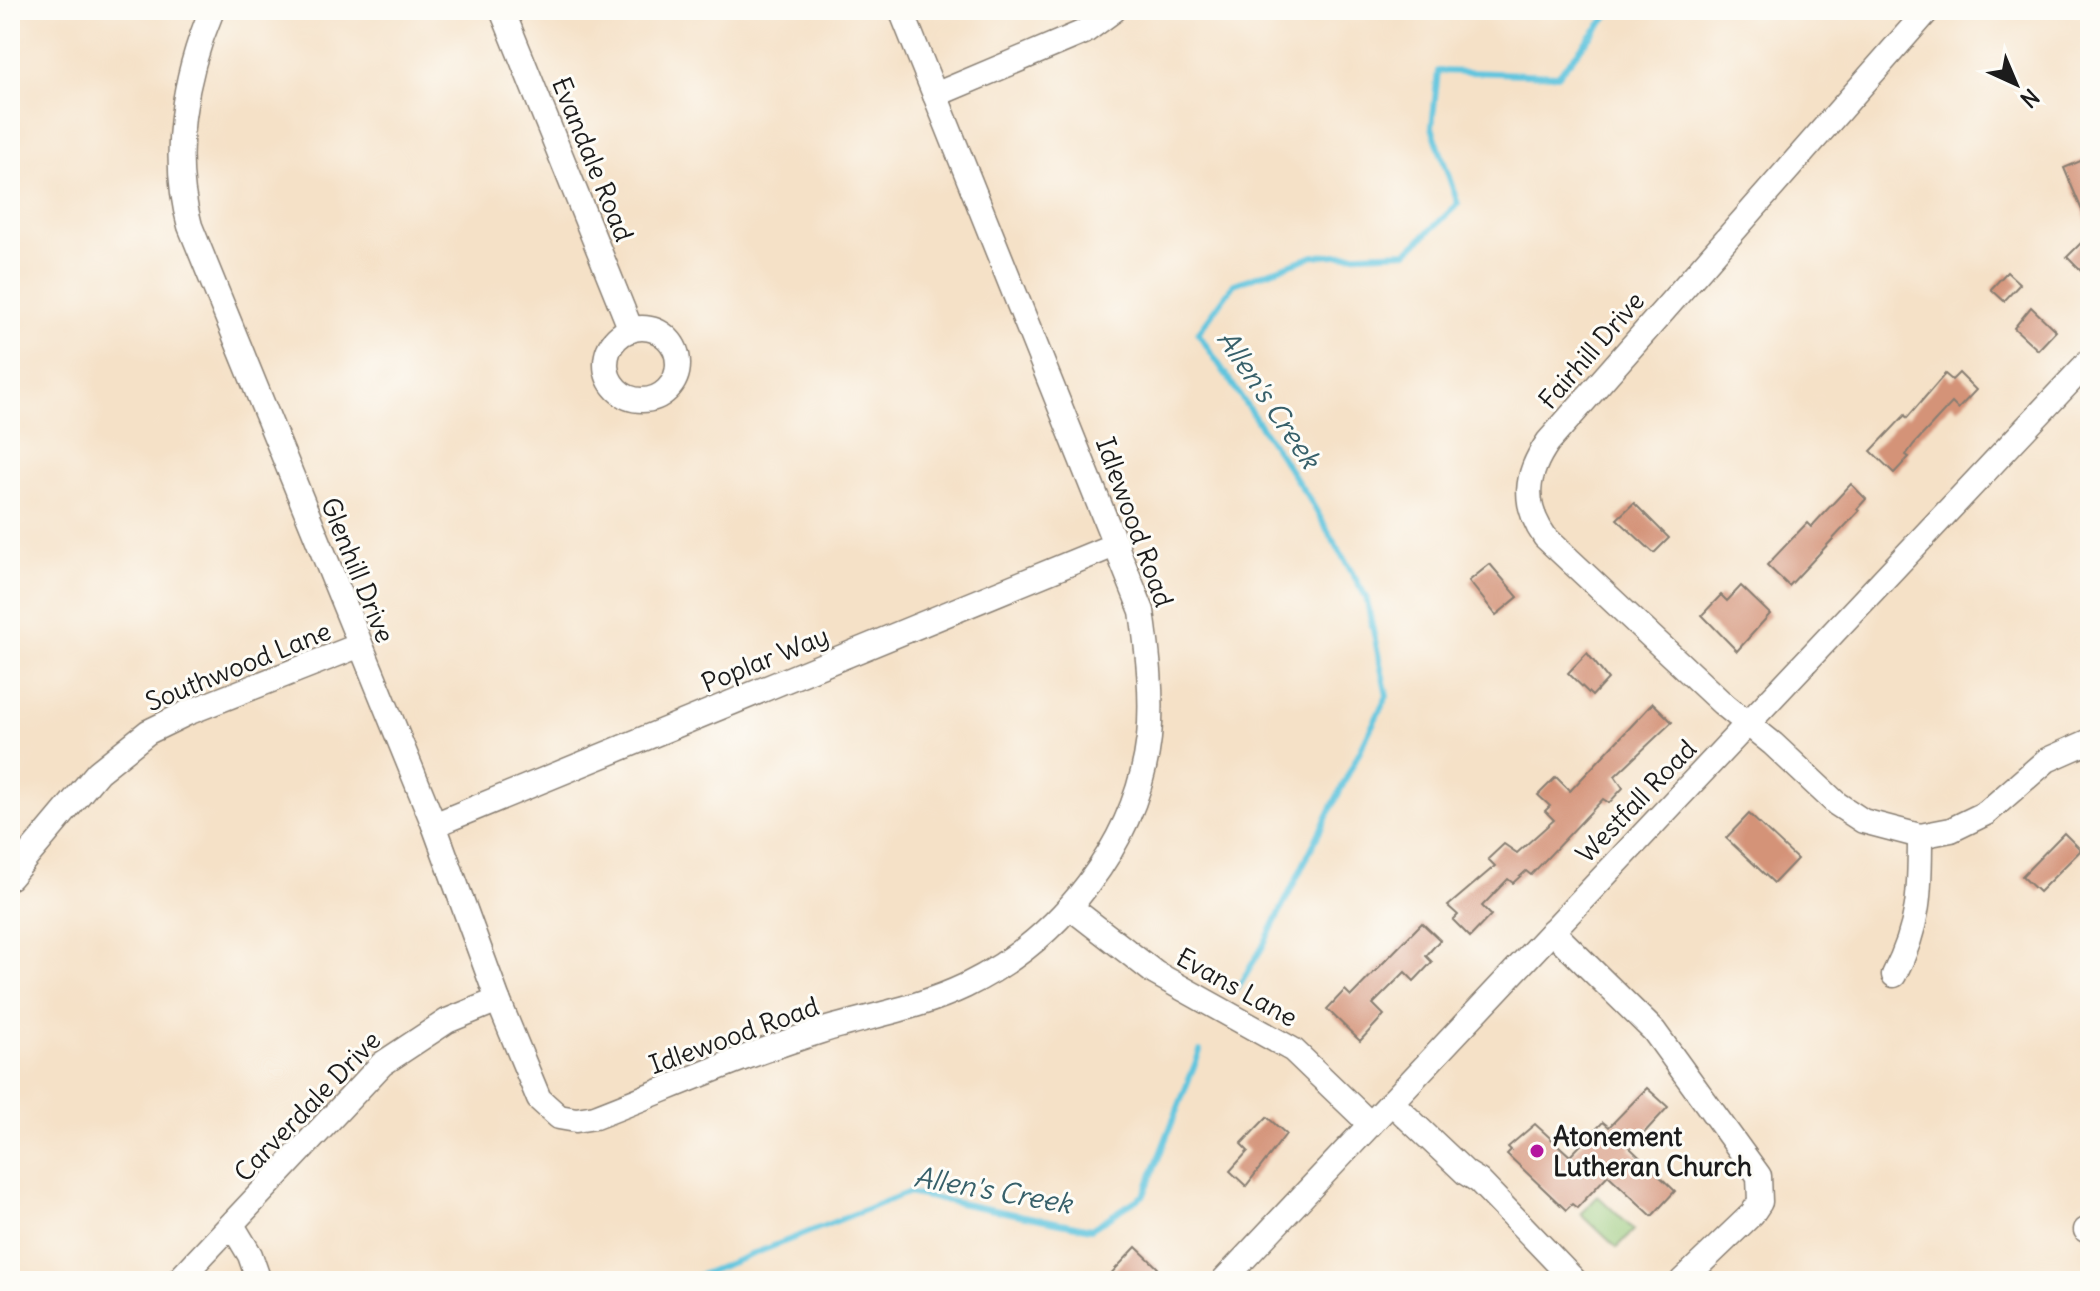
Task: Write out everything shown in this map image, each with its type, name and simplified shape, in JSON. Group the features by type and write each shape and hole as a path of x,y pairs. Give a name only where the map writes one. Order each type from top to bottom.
{"street":[{"name":"Glenhill Drive","path":"212,10 198,47 183,117 180,174 186,210 358,646 434,825 498,1000 539,1099 559,1117 576,1120"},
{"name":"Evandale Road","path":"502,10 631,330"},
{"name":"Idlewood Road","path":"576,1120 595,1117 821,1031 901,1010 966,985 1023,950 1070,907 1112,848 1133,802 1148,740 1150,671 1142,611 901,10"},
{"path":"935,95 1084,32 1114,10"},
{"name":"Fairhill Drive","path":"1920,836 1884,828 1849,813 1545,537 1528,508 1529,478 1548,442 1928,10"},
{"name":"Westfall Road","path":"1223,1281 2090,360"},
{"name":"Poplar Way","path":"434,825 1117,544"},
{"name":"Southwood Lane","path":"10,877 77,794 98,772 148,732 187,713 358,646"},
{"path":"1894,975 1914,930 1920,905 1920,836 1970,823 1998,804 2047,760 2090,741"},
{"name":"Evans Lane","path":"1070,907 1155,973 1293,1050 1370,1124"},
{"path":"1552,931 1654,1031 1759,1176 1760,1202 1752,1214 1682,1281"},
{"name":"Carverdale Drive","path":"178,1281 382,1064 447,1021 498,1000"},
{"path":"1391,1102 1466,1173 1479,1181 1575,1281"},
{"path":"232,1225 250,1255 259,1281"}],"green space":[{"path":"1598,1196 1634,1230 1617,1248 1581,1214"}],"building":[{"path":"2090,157 2090,229 2064,168"},
{"path":"2090,234 2090,280 2067,257"},
{"path":"2007,272 2020,284 2004,301 1991,289"},
{"path":"2031,307 2056,331 2038,350 2014,328"},
{"path":"1959,373 1976,390 1958,409 1952,403 1914,444 1906,455 1909,457 1894,473 1871,451 1905,415 1907,418 1945,374 1952,380"},
{"path":"1851,484 1866,499 1857,509 1859,511 1789,586 1767,565 1807,523 1811,527"},
{"path":"1634,503 1669,538 1654,553 1617,519"},
{"path":"1490,564 1518,597 1496,615 1469,581"},
{"path":"1741,586 1770,614 1737,651 1702,615 1721,595 1727,601"},
{"path":"1587,653 1608,679 1592,696 1568,673"},
{"path":"1653,703 1672,722 1615,776 1623,788 1609,803 1603,799 1531,875 1526,871 1513,883 1508,879 1482,906 1491,915 1470,937 1453,920 1458,915 1448,906 1495,866 1488,859 1504,844 1517,853 1554,820 1545,811 1550,806 1538,795 1556,777 1570,791"},
{"path":"1749,814 1797,859 1774,883 1726,838"},
{"path":"2064,833 2081,850 2039,892 2022,876"},
{"path":"1422,923 1440,940 1426,956 1432,962 1414,981 1405,972 1373,1004 1384,1015 1360,1041 1327,1009 1345,990 1351,996"},
{"name":"Atonement Lutheran Church","path":"1647,1088 1668,1107 1630,1148 1675,1191 1652,1216 1608,1175 1577,1208 1572,1204 1566,1210 1507,1154 1511,1150 1508,1147 1535,1124 1570,1156 1603,1122 1609,1127"},
{"path":"1267,1117 1286,1134 1246,1186 1230,1171 1248,1151 1241,1144"},
{"path":"1136,1247 1158,1268 1145,1281 1104,1281"}],"waterway":[{"name":"Allen's Creek","path":"1238,987 1262,948 1387,696 1366,597 1310,500 1198,333 1234,284 1314,256 1407,252 1458,204 1432,127 1438,71 1558,75 1607,17 1605,10"},
{"name":"Allen's Creek","path":"685,1281 907,1193 1091,1229 1144,1195 1200,1051"}],"place":[{"name":"Atonement Lutheran Church","path":"1537,1151"}]}
